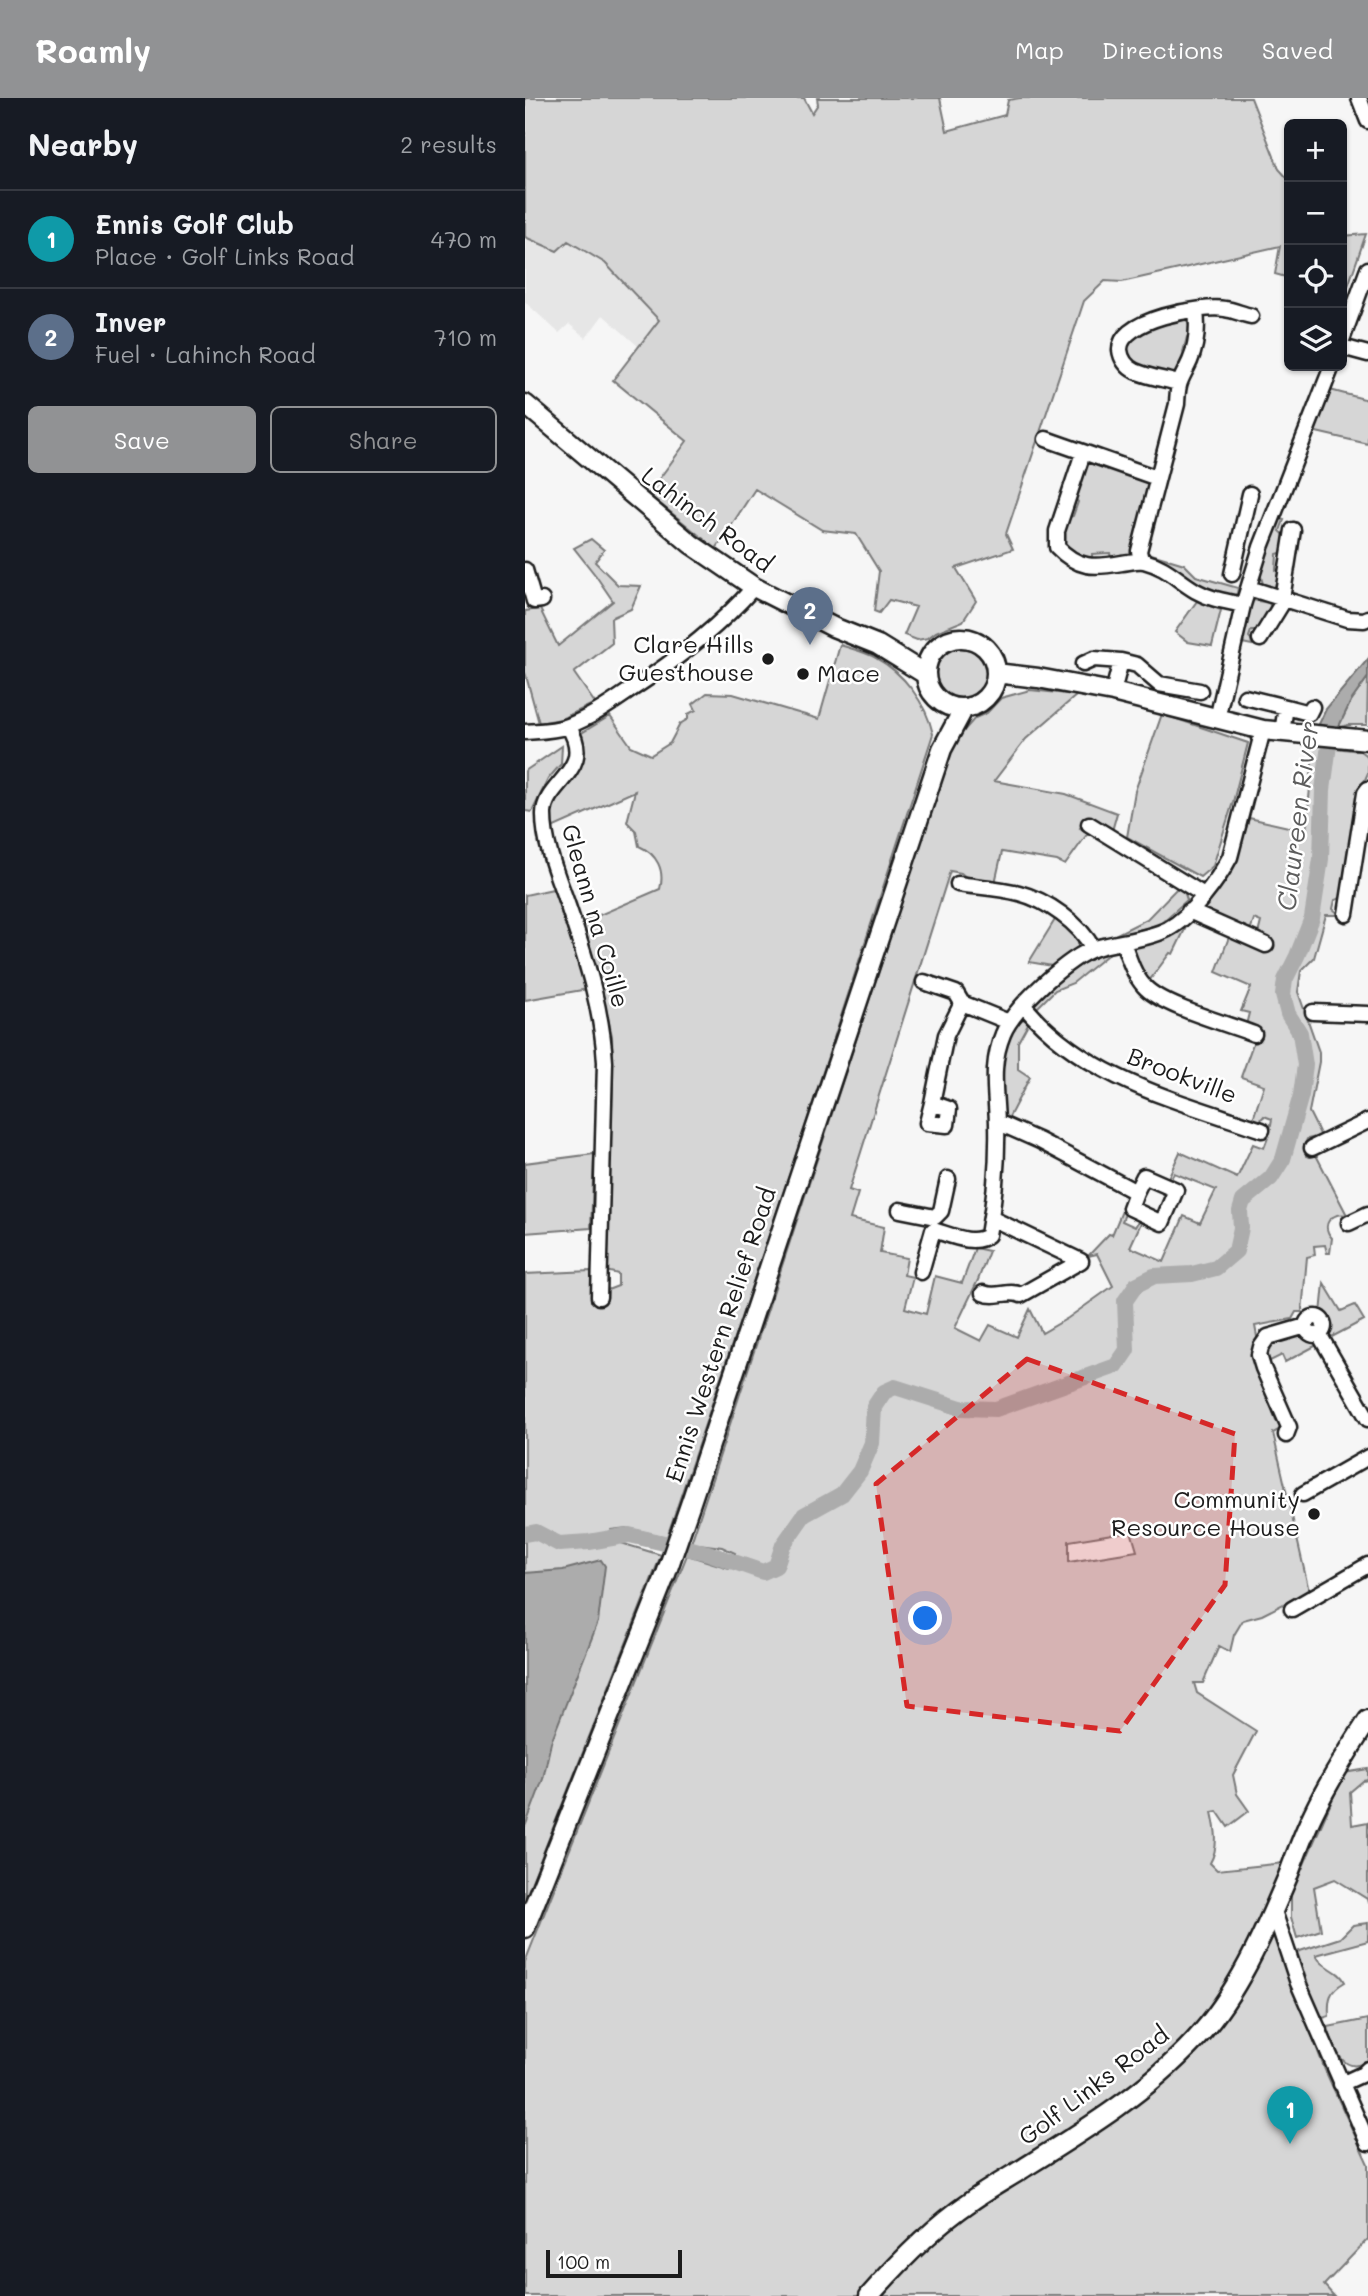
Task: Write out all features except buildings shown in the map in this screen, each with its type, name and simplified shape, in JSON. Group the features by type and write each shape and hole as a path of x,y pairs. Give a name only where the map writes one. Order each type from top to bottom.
{"main road":[{"name":"Lahinch Road","path":"525,404 691,544 754,587 833,627 878,645 925,674"},
{"path":"953,639 972,640 989,653 996,673 990,693 974,706 964,708 942,703 927,685 925,674 931,655 944,642 953,639"},
{"name":"Lahinch Road","path":"878,645 931,655"},
{"path":"996,673 1113,692 1263,730 1368,740"},
{"name":"Ennis Western Relief Road","path":"942,703 942,749"},
{"name":"Ennis Western Relief Road","path":"525,1928 666,1574 942,749 964,708"},
{"name":"Golf Links Road","path":"869,2296 931,2234 969,2202 1064,2143 1123,2101 1162,2071 1219,2013 1273,1908 1313,1813 1333,1775 1368,1720"}],"street":[{"path":"1359,98 1368,121"},
{"path":"1347,326 1368,269"},
{"path":"1178,383 1133,370 1121,358 1120,345 1127,334 1139,324 1196,310 1223,309 1251,316"},
{"path":"1141,560 1139,551 1177,404 1178,383 1191,360 1198,330 1196,310"},
{"path":"1347,348 1368,354"},
{"path":"1217,719 1243,605 1261,547 1330,371"},
{"path":"1046,439 1157,478"},
{"path":"1083,453 1057,531 1057,547 1070,561 1086,566 1141,560 1165,568 1193,590 1214,600 1243,605"},
{"path":"1232,574 1250,494"},
{"path":"1260,639 1282,600 1293,530"},
{"path":"1239,540 1261,547"},
{"path":"525,570 534,601 542,600"},
{"path":"525,732 568,726 604,708 666,667 730,615 754,587"},
{"path":"1249,588 1347,619 1368,618"},
{"path":"1083,664 1094,659 1121,661 1137,665 1159,684 1200,691"},
{"path":"1113,692 1121,661"},
{"path":"1245,697 1309,713 1312,707"},
{"path":"1282,733 1286,707"},
{"name":"Gleann na Coille","path":"568,726 575,736 575,760 544,811 544,826 550,852 592,976 603,1034 605,1282 599,1297"},
{"path":"900,1210 974,1241 983,1240 988,1235 997,1181 997,1122 993,1073 1002,1036 1009,1022 1064,965 1093,949 1154,935 1170,928 1204,895 1220,876 1230,857 1263,730"},
{"path":"1346,914 1365,793 1368,789"},
{"path":"1089,824 1204,895"},
{"path":"958,884 1016,892 1039,902 1067,918 1093,949"},
{"path":"1189,911 1266,945"},
{"path":"1123,942 1136,976 1145,989 1175,1005 1241,1022 1254,1034"},
{"path":"924,982 956,993 962,1003 1009,1022"},
{"path":"932,1103 946,1034 962,1003"},
{"name":"Brookville","path":"1024,1006 1069,1048 1120,1080 1262,1130"},
{"path":"1314,1012 1368,1014"},
{"path":"1312,1148 1368,1121"},
{"path":"997,1122 1040,1141 1136,1192"},
{"path":"921,1272 934,1224 941,1211 948,1179"},
{"path":"1349,1223 1368,1214"},
{"path":"983,1293 992,1297 1014,1292 1021,1295 1081,1261 991,1218"},
{"path":"1286,1435 1289,1427 1259,1356 1268,1337 1313,1330 1368,1419"},
{"path":"1303,1494 1368,1457"},
{"path":"1292,1609 1368,1564"},
{"path":"1273,1908 1298,1983 1368,2143"},
{"path":"1341,2084 1368,2069"}],"highlighted area":[{"path":"1027,1359 1235,1434 1225,1585 1120,1731 907,1706 876,1484"}],"shaded area":[{"path":"525,98 804,98 812,113 818,104 817,98 940,98 947,131 1005,115 1008,100 1020,98 1251,98 1279,169 1284,174 1284,277 1275,274 1280,246 1122,282 1105,281 1084,301 1006,534 1013,549 956,568 976,601 963,621 928,638 917,640 904,635 916,607 889,600 879,613 874,611 879,571 856,534 822,530 755,489 716,549 648,494 687,441 613,380 659,320 605,263 568,241 557,251 525,237"},
{"path":"1366,234 1347,289 1347,245 1347,236"},
{"path":"525,237 556,251 568,241 605,263 659,320 639,347 603,315 586,338 569,324 559,333 525,302"},
{"path":"1183,319 1192,323 1193,333 1187,337 1183,352 1187,358 1178,373 1173,375 1131,364 1126,358 1126,342 1145,327"},
{"path":"1330,390 1368,400 1368,444 1312,431"},
{"path":"1097,462 1148,482 1135,554 1111,559 1110,553 1092,554 1092,561 1071,553 1063,546 1060,536 1066,518 1073,516 1078,502 1073,496 1086,465"},
{"path":"1279,519 1284,520 1280,531 1287,537 1284,552 1277,554 1276,570 1279,570 1275,587 1268,588 1263,584 1260,573"},
{"path":"591,539 604,550 595,562 618,585 641,586 631,609 611,618 612,643 574,673 595,703 561,719 539,723 525,672 525,611 540,609 558,646 613,601 574,548"},
{"path":"1148,553 1184,564 1196,576 1238,588 1237,594 1233,596 1201,587 1174,566 1155,559"},
{"path":"1253,600 1269,603 1272,609 1261,631 1251,631 1249,637 1252,645 1242,643"},
{"path":"1197,601 1221,610 1212,646 1188,642 1175,632"},
{"path":"961,641 983,650 992,672 983,694 961,703 939,694 930,672 939,650"},
{"path":"840,645 872,656 896,672 919,700 933,734 791,1170 667,1537 627,1528 611,1530 605,1542 621,1543 661,1555 525,1899 525,1274 591,1271 591,1301 605,1301 605,1291 618,1286 618,1274 606,1271 613,1083 612,1036 583,922 660,889 661,882 658,863 651,853 639,846 636,831 627,822 635,791 552,828 551,811 579,764 580,734 610,716 631,746 651,755 670,743 680,724 688,719 688,714 696,710 693,704 707,693 733,694 819,719"},
{"path":"1368,659 1368,677 1351,701 1327,751 1319,724 1326,709"},
{"path":"1368,677 1367,725 1338,728 1351,701"},
{"path":"1030,690 1077,695 1026,739 994,781 1066,794 1117,813 1112,831 1089,816 1080,828 1088,833 1065,865 1057,861 1002,852 995,883 968,879 961,873 950,871 849,1190 858,1193 850,1219 884,1227 880,1253 907,1258 904,1275 913,1277 905,1308 926,1314 935,1276 962,1283 975,1248 989,1251 955,1328 981,1341 990,1325 1017,1337 1030,1309 1042,1333 1113,1286 1097,1254 1088,1256 1109,1234 1112,1235 1122,1211 1125,1214 1122,1221 1135,1227 1139,1220 1141,1223 1130,1247 1164,1262 1184,1216 1200,1223 1216,1190 1174,1173 1170,1180 1168,1178 1180,1152 1237,1178 1253,1144 1264,1148 1272,1119 1264,1116 1259,1122 1253,1119 1264,1085 1241,1077 1255,1038 1259,1039 1262,1033 1248,1028 1249,1013 1241,1011 1251,987 1216,972 1229,937 1263,952 1265,949 1258,934 1261,922 1254,919 1251,928 1247,930 1199,912 1231,868 1249,818 1306,831 1312,766 1311,745 1360,751 1368,757 1368,773 1359,793 1344,897 1335,900 1333,909 1340,915 1326,915 1314,958 1301,971 1298,992 1319,1052 1309,1112 1321,1136 1307,1139 1306,1156 1316,1155 1347,1215 1336,1216 1327,1224 1332,1238 1330,1253 1327,1253 1325,1245 1314,1246 1315,1255 1307,1257 1302,1312 1296,1312 1292,1319 1255,1326 1278,1409 1273,1412 1276,1420 1282,1418 1284,1427 1273,1433 1309,1591 1262,1615 1243,1620 1234,1635 1230,1652 1219,1646 1203,1683 1194,1683 1197,1693 1256,1731 1233,1775 1237,1794 1249,1811 1228,1827 1217,1811 1212,1812 1216,1845 1210,1863 1217,1870 1284,1863 1261,1917 1275,1938 1325,2070 1368,2164 1368,2239 1324,2285 1334,2296 525,2296 525,1962 687,1555 729,1568 735,1553 722,1547 691,1543 954,742 975,718 987,713 1001,698","holes":["1131,1531 1137,1551 1069,1562 1069,1541"]},
{"path":"1162,714 1248,743 1213,866 1200,877 1127,837 1135,791"},
{"path":"562,746 561,764 548,779 532,812 525,811 525,771"},
{"path":"1178,887 1184,891 1187,900 1159,925 1111,937 1147,919"},
{"path":"553,889 588,989 525,1000 525,895"},
{"path":"1056,918 1078,940 1078,947 1052,966 1029,962"},
{"path":"1190,919 1173,954 1170,953 1149,981 1134,957 1135,948 1169,937"},
{"path":"1111,952 1073,983 1055,990 1036,1009 1033,1006 1078,967"},
{"path":"1023,1019 1029,1022 1018,1042 1018,1069 1030,1077 1008,1119 1003,1113 1003,1062 1008,1037"},
{"path":"594,1154 591,1228 525,1233 525,1163"},
{"path":"1324,1283 1341,1311 1355,1305 1364,1320 1328,1339 1330,1323 1327,1317 1321,1314"},
{"path":"1301,1333 1317,1345 1285,1362 1282,1355 1264,1364 1267,1344"},
{"path":"601,1560 605,1566 598,1622 551,1742 543,1779 525,1827 525,1573 563,1570"},
{"path":"1368,1769 1368,1780 1350,1792 1352,1825 1368,1822 1368,1903 1367,1899 1335,1879 1314,1887 1321,1930 1297,1938 1291,1917 1291,1894 1344,1773"},
{"path":"1368,1923 1368,1941 1316,1955 1345,1982 1331,1996 1329,2016 1320,2019 1297,1952 1340,1938 1353,1925"},
{"path":"1368,2019 1368,2060 1360,2065 1346,2063 1333,2043 1328,2027"}],"waterway":[{"name":"Claureen River","path":"525,1534 536,1532 559,1544 629,1535 708,1553 763,1572 776,1566 783,1545 804,1515 842,1494 860,1471 872,1443 874,1407 884,1392 895,1387 961,1408 996,1409 1116,1366 1127,1350 1125,1301 1136,1285 1154,1276 1192,1274 1216,1268 1236,1251 1243,1201 1271,1178 1283,1159 1301,1095 1305,1065 1300,1033 1288,1014 1283,995 1285,980 1312,918 1321,859 1323,790 1331,730"}],"place":[{"name":"Inver","path":"810,645"},
{"name":"Clare Hills Guesthouse","path":"768,659"},
{"name":"Mace","path":"803,674"},
{"name":"Community Resource House","path":"1314,1514"},
{"name":"Ennis Golf Club","path":"1290,2144"}]}
